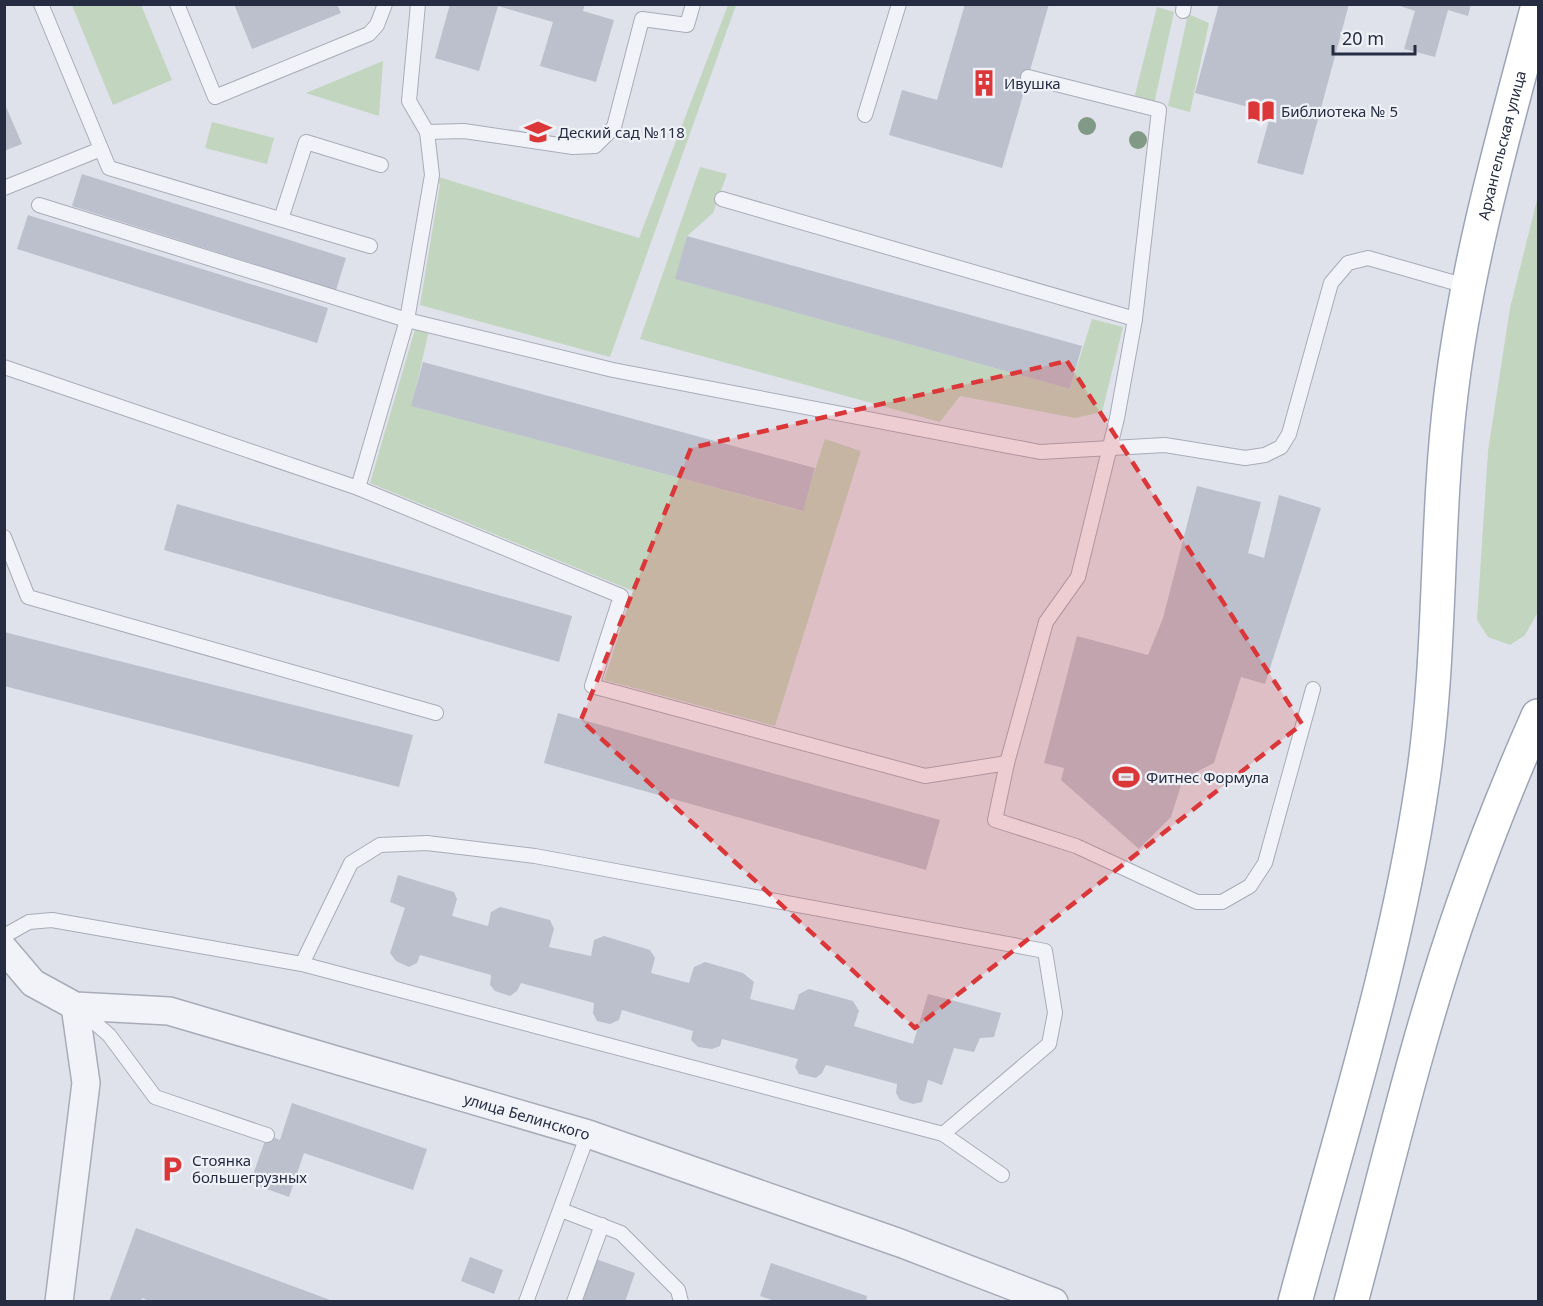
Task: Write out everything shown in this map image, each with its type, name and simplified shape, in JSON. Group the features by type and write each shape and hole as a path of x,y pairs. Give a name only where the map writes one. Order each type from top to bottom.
{"main road":[{"name":"Архангельская улица","path":"1295,1302 1378,994 1404,885 1422,784 1435,672 1440,516 1450,395 1466,286 1539,5"},
{"path":"1351,1302 1430,1010 1463,904 1501,801 1539,716"}],"street":[{"name":"улица Белинского","path":"4,949 33,983 75,1006 169,1011 588,1134 900,1243 1054,1302"},
{"path":"59,1302 86,1083 75,1006"}],"lane":[{"path":"41,4 108,168 370,246"},
{"path":"177,4 215,97 369,34 377,25 385,4"},
{"path":"358,488 407,320 432,176 427,132 409,101 418,4"},
{"path":"427,132 464,131 573,147 596,146 614,127 642,19 687,25 693,4"},
{"path":"865,115 899,4"},
{"path":"1028,76 1159,110 1135,319 1108,449 1078,577 1046,622 1007,763 995,820 1076,846 1197,902 1222,902 1250,886 1265,863 1313,689"},
{"path":"281,219 306,142 381,165"},
{"path":"4,189 101,149"},
{"path":"722,199 1135,319"},
{"path":"39,205 407,320 614,370 1040,452 1165,445 1245,459 1265,455 1281,447 1288,434 1316,329 1331,283 1348,263 1368,258 1466,286"},
{"path":"4,367 358,488 621,596 592,686 925,776 1007,763"},
{"path":"4,537 28,597 436,713"},
{"path":"302,964 351,863 380,846 428,843 535,856 1045,951 1054,1012 1049,1044 943,1134"},
{"path":"4,936 30,922 52,920 302,964 943,1134 1002,1175"},
{"path":"75,1006 109,1035 155,1097 267,1135"},
{"path":"526,1302 588,1134"},
{"path":"561,1210 621,1233 678,1290 681,1302"},
{"path":"574,1302 602,1225"}],"highlighted area":[{"path":"1067,361 1302,724 915,1028 581,720 691,448"}],"green space":[{"path":"72,5 141,5 172,80 113,105"},
{"path":"728,5 736,5 610,357 420,305 440,184 432,175 639,238"},
{"path":"1157,7 1174,12 1154,104 1134,99"},
{"path":"1188,14 1209,23 1190,112 1168,106"},
{"path":"383,61 379,116 306,93"},
{"path":"212,122 274,138 267,164 205,148"},
{"path":"700,167 727,174 713,213 687,236 676,279 1070,389 1092,319 1123,327 1102,412 1075,418 960,396 940,422 640,339"},
{"path":"1538,196 1538,612 1525,635 1510,645 1488,637 1477,620 1488,451 1510,308"},
{"path":"416,326 429,330 412,406 802,511 825,439 861,451 775,726 604,680 633,591 370,483"}],"building":[{"path":"234,4 337,4 341,13 252,49"},
{"path":"450,4 585,4 583,11 614,20 596,82 540,66 553,22 498,6 479,71 435,58"},
{"name":"Ивушка","path":"965,4 1049,4 1002,168 889,135 902,90 937,100"},
{"path":"1219,4 1349,4 1303,175 1257,163 1271,113 1195,93"},
{"path":"1394,4 1471,4 1468,16 1448,10 1435,57 1404,49 1415,11"},
{"path":"4,102 22,144 4,151"},
{"path":"82,174 346,258 336,290 72,206"},
{"path":"28,215 328,308 317,343 17,249"},
{"path":"687,236 1082,346 1070,389 675,279"},
{"path":"423,362 815,468 803,511 411,406"},
{"path":"1197,486 1261,502 1248,553 1264,558 1279,495 1321,508 1265,684 1241,677 1214,763 1183,779 1171,817 1139,849 1061,780 1064,768 1044,763 1077,636 1148,655 1163,618"},
{"path":"177,504 572,616 559,662 164,550"},
{"path":"4,632 413,735 399,787 4,686"},
{"path":"558,713 940,820 926,870 544,763"},
{"path":"398,875 454,892 457,899 452,916 488,926 491,912 500,907 550,920 554,929 549,947 591,956 594,940 604,936 650,950 655,958 651,973 689,983 694,967 705,962 743,973 754,982 750,999 794,1010 799,994 809,989 853,1001 859,1011 854,1026 913,1044 928,994 1001,1013 994,1037 980,1038 974,1052 954,1048 942,1085 928,1080 922,1102 913,1104 900,1100 896,1093 897,1084 826,1065 816,1078 799,1074 795,1067 798,1059 722,1039 720,1046 712,1049 698,1047 691,1040 693,1031 622,1010 619,1020 610,1024 597,1021 593,1013 594,1003 521,983 517,991 510,996 495,991 490,985 491,975 420,955 417,963 409,967 396,961 390,953 405,908 390,902"},
{"path":"292,1103 427,1149 413,1190 304,1153 289,1197 250,1183 267,1135 280,1140"},
{"path":"136,1228 333,1302 152,1302 142,1298 141,1302 109,1302"},
{"path":"470,1257 503,1270 494,1294 461,1281"},
{"path":"593,1258 635,1273 625,1302 577,1302"},
{"path":"771,1263 867,1296 866,1302 778,1302 760,1296"}],"place":[{"name":"Ивушка","path":"984,83"},
{"name":"Библиотека № 5","path":"1261,111"},
{"name":"Деский сад №118","path":"538,132"},
{"name":"Фитнес Формула","path":"1126,777"},
{"name":"Стоянка большегрузных","path":"172,1169"}]}
